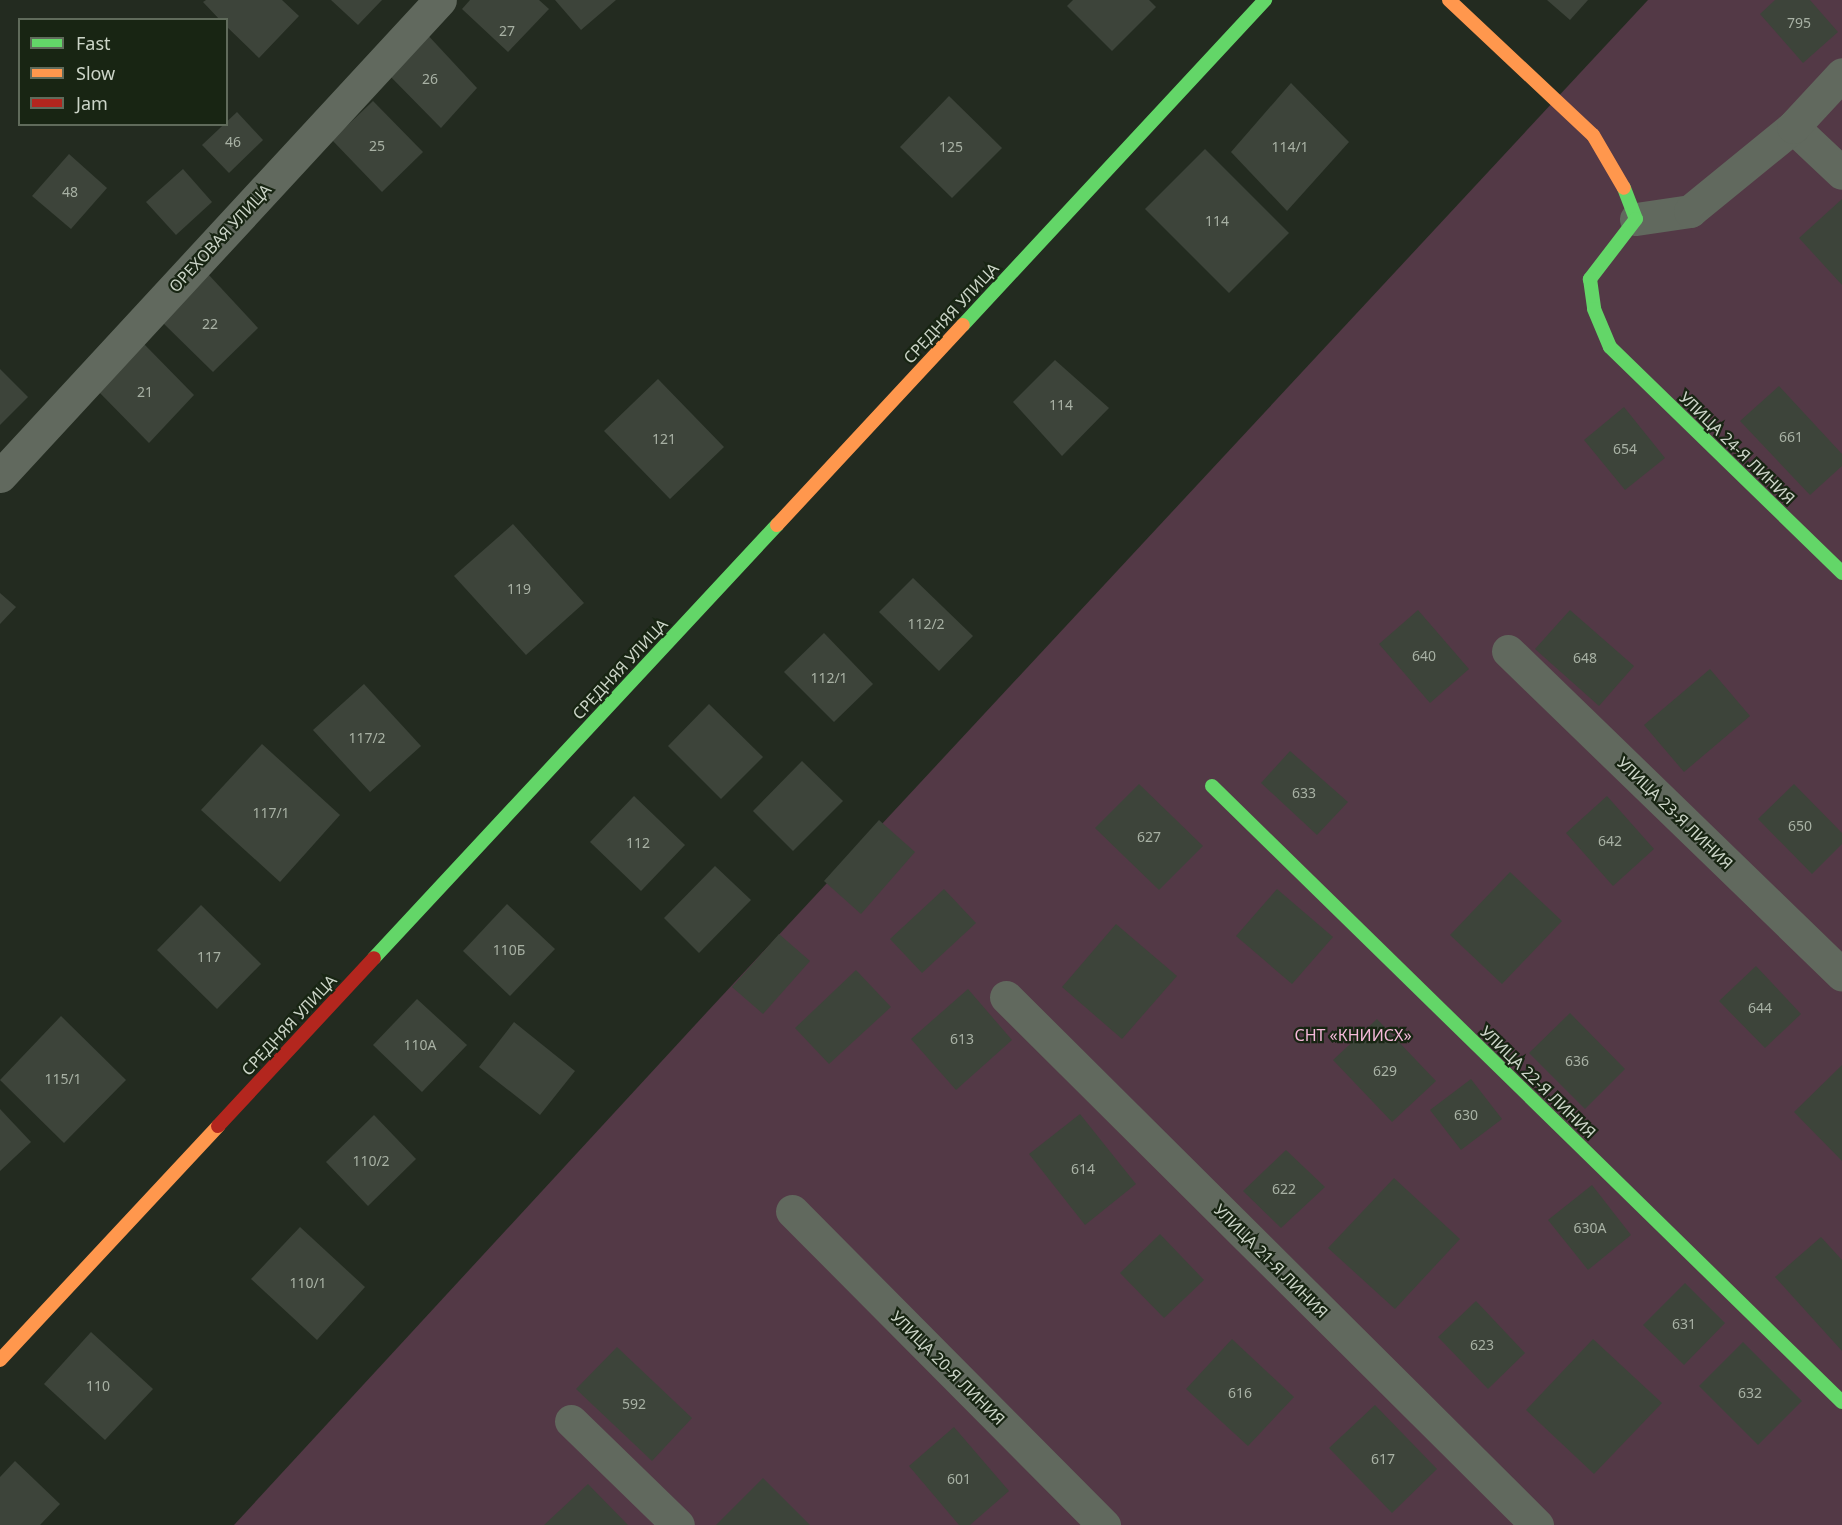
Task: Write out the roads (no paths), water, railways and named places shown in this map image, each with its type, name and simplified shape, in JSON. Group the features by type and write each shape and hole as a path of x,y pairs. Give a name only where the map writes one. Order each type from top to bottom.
{"street":[{"name":"ОРЕХОВАЯ УЛИЦА","path":"0,476 440,0"},
{"name":"СРЕДНЯЯ УЛИЦА","path":"0,1360 1265,0"},
{"path":"1449,0 1593,135 1620,177 1636,219 1690,211 1793,127 1842,75"},
{"path":"1793,127 1842,173"},
{"name":"УЛИЦА 24-Я ЛИНИЯ","path":"1636,219 1590,279 1594,309 1610,347 1842,573"},
{"name":"УЛИЦА 23-Я ЛИНИЯ","path":"1508,651 1842,975"},
{"name":"УЛИЦА 22-Я ЛИНИЯ","path":"1212,786 1842,1402"},
{"name":"УЛИЦА 21-Я ЛИНИЯ","path":"1006,997 1537,1525"},
{"name":"УЛИЦА 20-Я ЛИНИЯ","path":"792,1211 1104,1525"},
{"path":"571,1421 678,1525"}],"park label":[{"name":"СНТ «КНИИСХ»","path":"1353,1035"}]}
